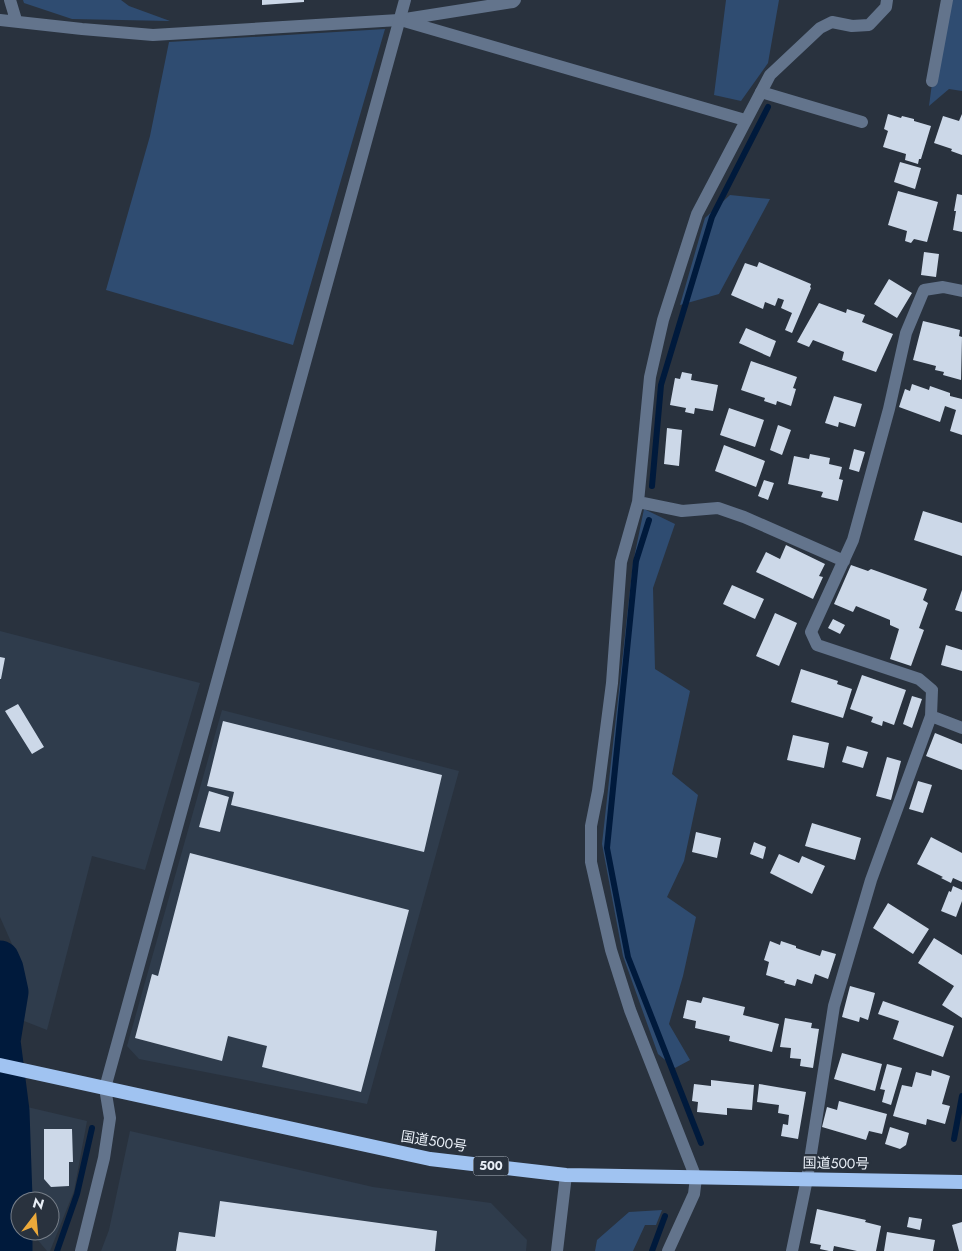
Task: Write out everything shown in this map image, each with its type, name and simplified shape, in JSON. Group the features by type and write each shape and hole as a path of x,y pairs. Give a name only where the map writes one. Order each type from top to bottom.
{"highway":[{"name":"国道500号","path":"0,1065 430,1159 566,1174 962,1182"}],"street":[{"path":"10,0 16,20"},
{"path":"81,1251 104,1158 110,1118 105,1088 405,0"},
{"path":"0,20 16,20 82,29 153,35 399,20 515,0"},
{"path":"668,1251 694,1194 696,1178 630,1010 611,950 591,862 591,826 598,792 612,683 621,562 638,502 650,377 663,320 697,214 770,75 820,28 832,22 852,26 869,25 886,7 887,0"},
{"path":"932,81 947,0"},
{"path":"399,20 745,120"},
{"path":"761,92 862,122"},
{"path":"792,1251 807,1179 834,1006 871,880 931,716 932,690 919,679 817,645 811,632 852,540 890,408 906,333 924,290 943,287 962,291"},
{"path":"638,502 682,511 718,508 844,561"},
{"path":"931,716 962,728"},
{"path":"557,1251 566,1174"}],"shaded area":[{"path":"23,0 121,0 129,6 170,21 72,19 24,3"},
{"path":"726,0 779,0 768,63 741,101 714,95"},
{"path":"943,0 962,0 962,91 949,89 929,106"},
{"path":"385,29 293,345 106,290 150,136 169,42"},
{"path":"730,195 770,199 719,294 680,305 705,218"},
{"path":"644,509 675,524 653,588 655,669 690,691 672,774 698,795 684,861 667,897 696,917 683,976 669,1024 690,1060 675,1068 658,1054 623,956 602,844 633,563"},
{"path":"0,631 200,683 145,870 92,856 47,1030 19,1019 23,969 0,917"},
{"path":"222,710 459,771 367,1104 139,1059 127,1046"},
{"path":"23,1106 87,1121 74,1191 60,1226 60,1191 28,1191"},
{"path":"130,1131 373,1187 491,1203 527,1240 526,1251 101,1251 109,1230"},
{"path":"662,1210 656,1225 645,1225 633,1251 595,1251 597,1240 629,1212"},
{"path":"39,1241 54,1241 50,1251 47,1251"}],"building":[{"path":"262,0 304,0 304,2 262,5"},
{"path":"888,114 914,119 914,121 931,126 918,164 905,160 906,154 883,147 888,131 884,129"},
{"path":"962,114 962,155 951,151 952,149 934,143 943,116 959,121"},
{"path":"900,162 921,168 915,189 894,182"},
{"path":"898,191 938,202 927,242 914,239 911,243 905,241 907,231 888,225"},
{"path":"957,194 962,195 962,232 953,230"},
{"path":"924,252 939,254 936,277 921,275"},
{"path":"759,262 811,284 792,333 785,330 792,313 781,308 784,300 778,298 775,306 765,302 763,309 731,295 745,263 757,267"},
{"path":"889,279 912,293 897,318 874,304"},
{"path":"819,303 846,313 847,309 865,315 862,322 893,334 876,372 842,360 844,352 813,340 809,347 797,342"},
{"path":"923,321 960,330 959,336 962,337 961,380 943,375 944,372 935,370 936,366 913,360"},
{"path":"746,328 776,341 770,357 739,343"},
{"path":"751,361 797,377 793,388 796,389 791,406 777,401 776,405 764,401 765,398 741,390"},
{"path":"682,372 692,374 691,380 718,385 713,411 695,408 694,414 685,412 686,408 670,405 675,378 680,379"},
{"path":"912,384 929,390 930,386 950,393 950,396 962,399 962,435 950,431 956,410 945,406 940,422 899,407 905,389 910,391"},
{"path":"834,396 862,404 855,427 839,422 838,427 825,423"},
{"path":"729,408 764,420 755,447 720,435"},
{"path":"778,425 791,430 782,455 770,450"},
{"path":"667,428 682,430 679,466 664,464"},
{"path":"724,445 765,461 756,487 715,471"},
{"path":"854,449 865,452 859,472 849,469"},
{"path":"810,454 830,458 829,464 842,467 839,479 843,480 838,501 821,497 823,492 788,484 794,456 809,459"},
{"path":"764,480 774,483 768,500 758,496"},
{"path":"923,511 962,523 962,556 914,540"},
{"path":"786,545 825,564 819,576 823,577 813,599 756,572 766,552 780,559"},
{"path":"851,565 868,571 871,569 927,589 923,600 928,603 919,628 924,630 911,666 890,659 899,629 890,625 890,620 856,606 853,612 834,604"},
{"path":"732,585 764,599 755,619 723,604"},
{"path":"962,590 962,612 955,610"},
{"path":"775,613 797,623 779,666 756,656"},
{"path":"833,619 845,625 840,634 828,628"},
{"path":"946,645 962,650 962,671 941,665"},
{"path":"0,657 5,658 1,679 0,679"},
{"path":"801,669 838,681 837,684 852,689 843,718 791,702"},
{"path":"862,675 906,690 894,725 883,721 882,726 871,722 873,717 850,709"},
{"path":"912,696 922,699 912,728 903,724"},
{"path":"18,704 44,747 32,754 5,711"},
{"path":"223,721 442,775 424,852 231,805 234,792 207,786"},
{"path":"935,733 962,744 962,770 926,756"},
{"path":"793,735 829,743 824,768 787,760"},
{"path":"847,746 868,752 863,768 842,762"},
{"path":"887,757 901,761 891,800 876,796"},
{"path":"918,781 932,785 923,813 909,809"},
{"path":"209,791 229,797 220,832 199,827"},
{"path":"812,823 861,838 855,860 805,846"},
{"path":"696,832 721,838 717,858 692,852"},
{"path":"931,837 962,853 962,882 953,878 951,883 917,864"},
{"path":"754,842 766,847 763,859 750,854"},
{"path":"190,853 409,910 361,1092 262,1067 267,1046 228,1036 222,1061 135,1038 152,974 158,976"},
{"path":"779,854 799,863 802,856 825,866 812,894 770,873"},
{"path":"953,886 962,890 962,901 956,917 941,911"},
{"path":"888,903 929,929 913,954 873,928"},
{"path":"934,938 962,955 962,1018 942,1005 954,986 918,963"},
{"path":"770,941 780,945 781,941 820,956 822,950 836,954 828,979 815,974 812,984 797,979 795,986 766,975 769,962 764,960"},
{"path":"850,986 875,993 868,1020 860,1017 859,1022 842,1017"},
{"path":"703,997 745,1007 743,1015 779,1024 772,1052 729,1041 730,1036 695,1028 696,1021 683,1018 687,1000 701,1003"},
{"path":"883,1001 954,1026 943,1057 893,1039 899,1021 878,1014"},
{"path":"785,1018 812,1023 811,1028 819,1029 813,1068 800,1066 801,1059 790,1058 791,1048 780,1047"},
{"path":"842,1053 882,1064 875,1091 834,1079"},
{"path":"887,1064 902,1068 891,1105 882,1102 885,1090 880,1089"},
{"path":"932,1070 950,1076 942,1104 950,1106 945,1124 927,1119 926,1125 893,1116 902,1085 912,1087 916,1072 931,1076"},
{"path":"711,1080 754,1085 752,1110 727,1108 727,1115 697,1112 698,1102 692,1101 694,1084 711,1086"},
{"path":"759,1084 806,1092 798,1139 781,1136 783,1124 788,1125 789,1115 778,1113 779,1105 757,1102"},
{"path":"839,1101 887,1114 882,1134 869,1131 866,1140 822,1127 827,1107 837,1110"},
{"path":"890,1127 909,1133 906,1145 900,1149 885,1144"},
{"path":"44,1129 72,1129 73,1162 69,1162 69,1186 51,1187 44,1179"},
{"path":"220,1201 437,1231 435,1251 176,1251 179,1232 215,1237"},
{"path":"817,1209 866,1220 865,1222 881,1226 876,1251 857,1251 834,1246 833,1251 829,1251 820,1249 821,1245 810,1243"},
{"path":"909,1217 922,1219 920,1230 907,1227"},
{"path":"962,1222 962,1251 959,1251 952,1225"},
{"path":"887,1232 935,1240 933,1251 884,1251"}],"waterway":[{"path":"652,486 661,385 712,217 768,107"},
{"path":"649,520 636,561 607,848 628,957 701,1143"},
{"path":"0,960 9,992 1,1041 10,1111 13,1251"},
{"path":"954,1139 962,1096"},
{"path":"57,1251 77,1194 92,1128"},
{"path":"652,1251 665,1216"}]}
